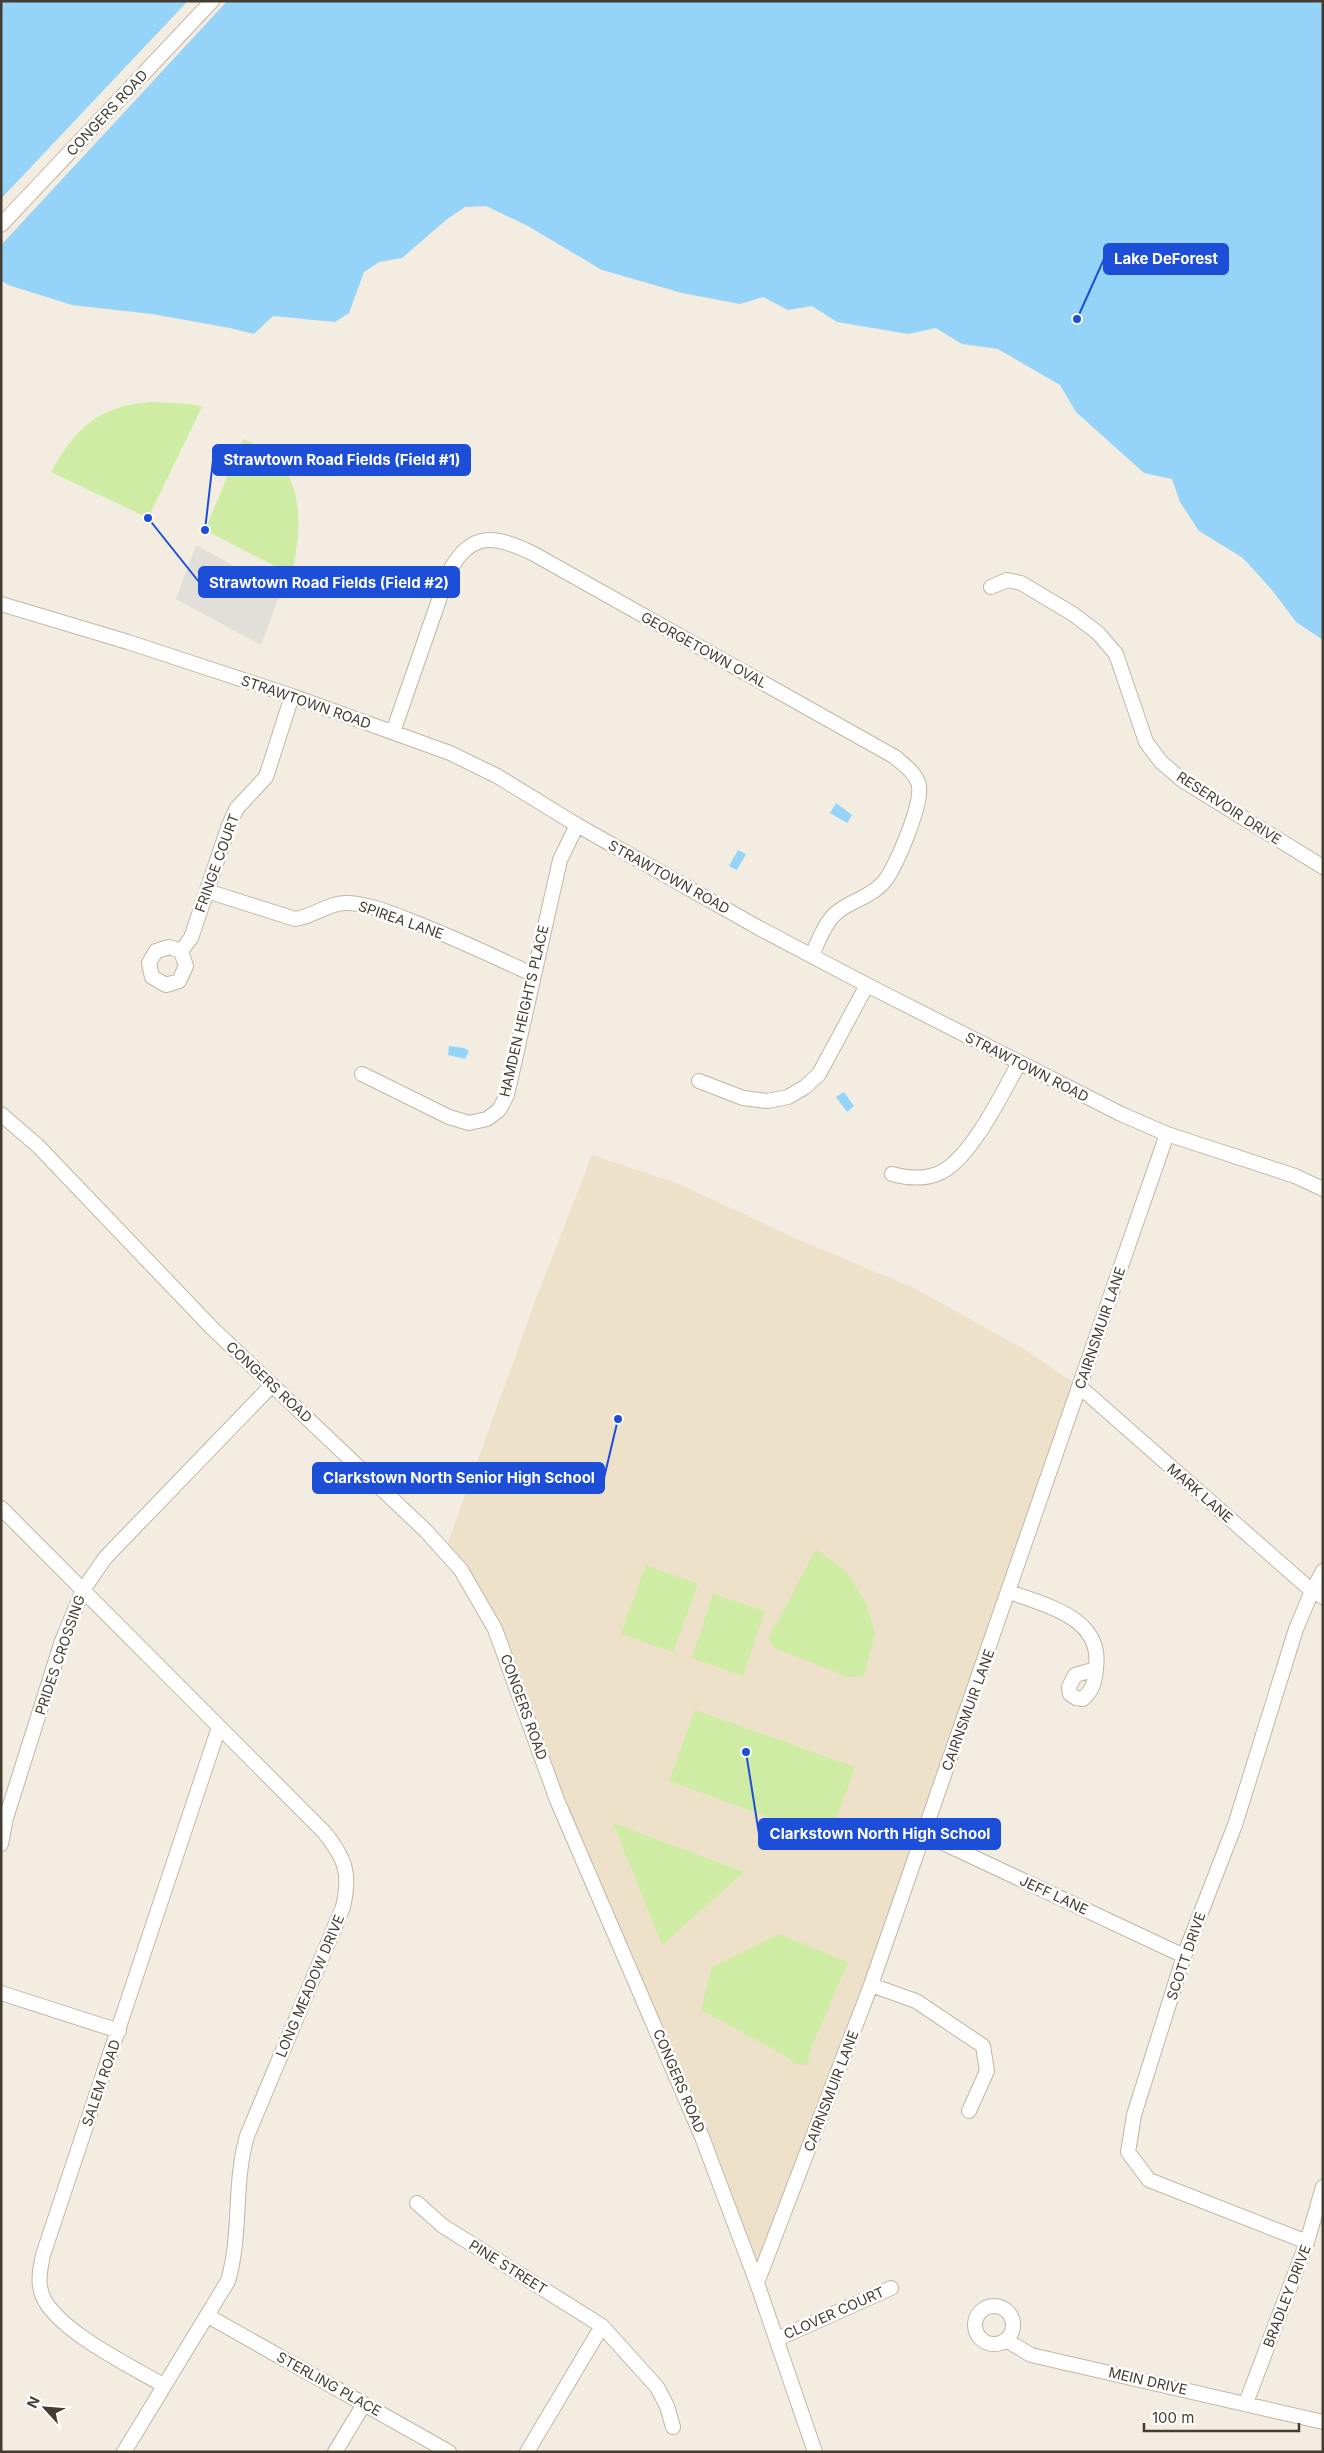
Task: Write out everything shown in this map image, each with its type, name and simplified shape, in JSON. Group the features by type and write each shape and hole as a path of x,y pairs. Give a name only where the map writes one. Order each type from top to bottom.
{"street":[{"name":"CONGERS ROAD","path":"1,226 212,1"},
{"name":"GEORGETOWN OVAL","path":"393,732 448,574 456,557 473,544 489,539 508,541 534,554 895,757 910,770 919,785 919,804 915,819 884,883 872,893 845,906 833,916 812,954"},
{"name":"RESERVOIR DRIVE","path":"991,587 1007,580 1021,583 1074,614 1098,633 1116,654 1146,742 1161,762 1182,780 1323,867"},
{"name":"STRAWTOWN ROAD","path":"1,604 128,642 292,696 450,753 497,776 577,825 759,928 812,954 867,986 1121,1114 1167,1134 1296,1176 1323,1189"},
{"name":"FRINGE COURT","path":"181,951 191,938 229,825 237,808 266,777 292,696"},
{"name":"HAMDEN HEIGHTS PLACE","path":"362,1074 449,1117 469,1123 487,1119 499,1110 507,1095 560,860 577,825"},
{"name":"SPIREA LANE","path":"207,891 295,920 307,918 343,903 360,904 394,914 448,936 534,975"},
{"path":"699,1081 743,1098 767,1101 788,1096 805,1087 819,1074 867,986"},
{"path":"892,1174 922,1178 939,1174 955,1162 971,1145 1019,1063"},
{"name":"CONGERS ROAD","path":"1,1114 38,1146 212,1328 426,1531 461,1570 480,1600 503,1649 557,1800 702,2137 757,2283 815,2452"},
{"name":"CAIRNSMUIR LANE","path":"757,2283 871,1985 1010,1592 1167,1134"},
{"name":"PRIDES CROSSING","path":"1,1844 6,1818 62,1642 92,1573 272,1385"},
{"name":"MARK LANE","path":"1080,1388 1317,1594"},
{"name":"LONG MEADOW DRIVE","path":"1,1508 324,1832 337,1848 346,1866 348,1886 343,1907 248,2136 238,2179 234,2261 228,2281 124,2452"},
{"name":"SCOTT DRIVE","path":"1307,2242 1149,2180 1128,2152 1134,2116 1184,1956 1235,1825 1296,1629 1317,1594 1323,1571"},
{"path":"1010,1592 1072,1616 1084,1626 1093,1642 1096,1669"},
{"name":"SALEM ROAD","path":"163,2385 68,2328 54,2314 42,2296 39,2275 43,2256 219,1727"},
{"name":"JEFF LANE","path":"924,1834 1184,1956"},
{"path":"871,1985 916,2001 983,2046 987,2071 969,2111"},
{"path":"1,1993 119,2031"},
{"name":"BRADLEY DRIVE","path":"1246,2403 1307,2242 1323,2188"},
{"name":"PINE STREET","path":"417,2203 443,2226 602,2326 657,2387 667,2406 673,2427"},
{"name":"CLOVER COURT","path":"777,2339 891,2288"},
{"name":"STERLING PLACE","path":"208,2316 449,2452"},
{"path":"527,2452 602,2326"},
{"name":"MEIN DRIVE","path":"1006,2340 1031,2355 1323,2422"},
{"path":"335,2452 364,2404"}],"shaded area":[{"path":"196,545 281,592 261,645 176,599"},
{"path":"592,1155 679,1184 797,1239 916,1289 1027,1351 1080,1387 757,2283 495,1629 445,1551 537,1296"}],"green space":[{"path":"151,402 191,404 202,407 148,518 51,472 70,443 91,422 117,408"},
{"path":"243,439 274,456 284,468 291,482 298,512 297,544 292,575 205,530"},
{"path":"816,1549 846,1571 866,1603 875,1633 864,1676 848,1677 775,1648 768,1639"},
{"path":"646,1565 698,1584 673,1652 621,1634"},
{"path":"713,1594 765,1611 743,1676 692,1658"},
{"path":"695,1710 855,1767 829,1839 669,1781"},
{"path":"613,1823 744,1872 662,1945"},
{"path":"779,1934 848,1962 811,2049 807,2065 796,2064 784,2055 701,2010 712,1967"}],"water":[{"path":"1,1 188,1 1,199"},
{"path":"227,1 1323,1 1323,640 1296,622 1272,590 1243,558 1199,531 1180,502 1172,479 1144,473 1076,412 1060,385 998,349 962,344 936,328 908,334 837,322 812,306 788,310 763,297 740,304 682,293 602,270 526,225 486,206 465,207 446,220 402,258 379,262 364,272 349,313 335,322 273,316 254,334 152,314 72,305 8,285 1,280 1,245"},
{"path":"836,803 852,815 847,823 830,813"},
{"path":"738,850 746,854 737,870 729,866"},
{"path":"449,1046 464,1048 469,1051 465,1059 448,1055"},
{"path":"844,1092 854,1106 847,1112 836,1097"}],"pier":[{"path":"188,1 189,3 1,201 1,199"},
{"path":"224,1 227,1 1,245 1,241 56,180"}],"place":[{"name":"Lake DeForest","path":"1077,319"},
{"name":"Strawtown Road Fields (Field #2)","path":"148,518"},
{"name":"Strawtown Road Fields (Field #1)","path":"205,530"},
{"name":"Clarkstown North Senior High School","path":"618,1419"},
{"name":"Clarkstown North High School","path":"746,1752"}]}
